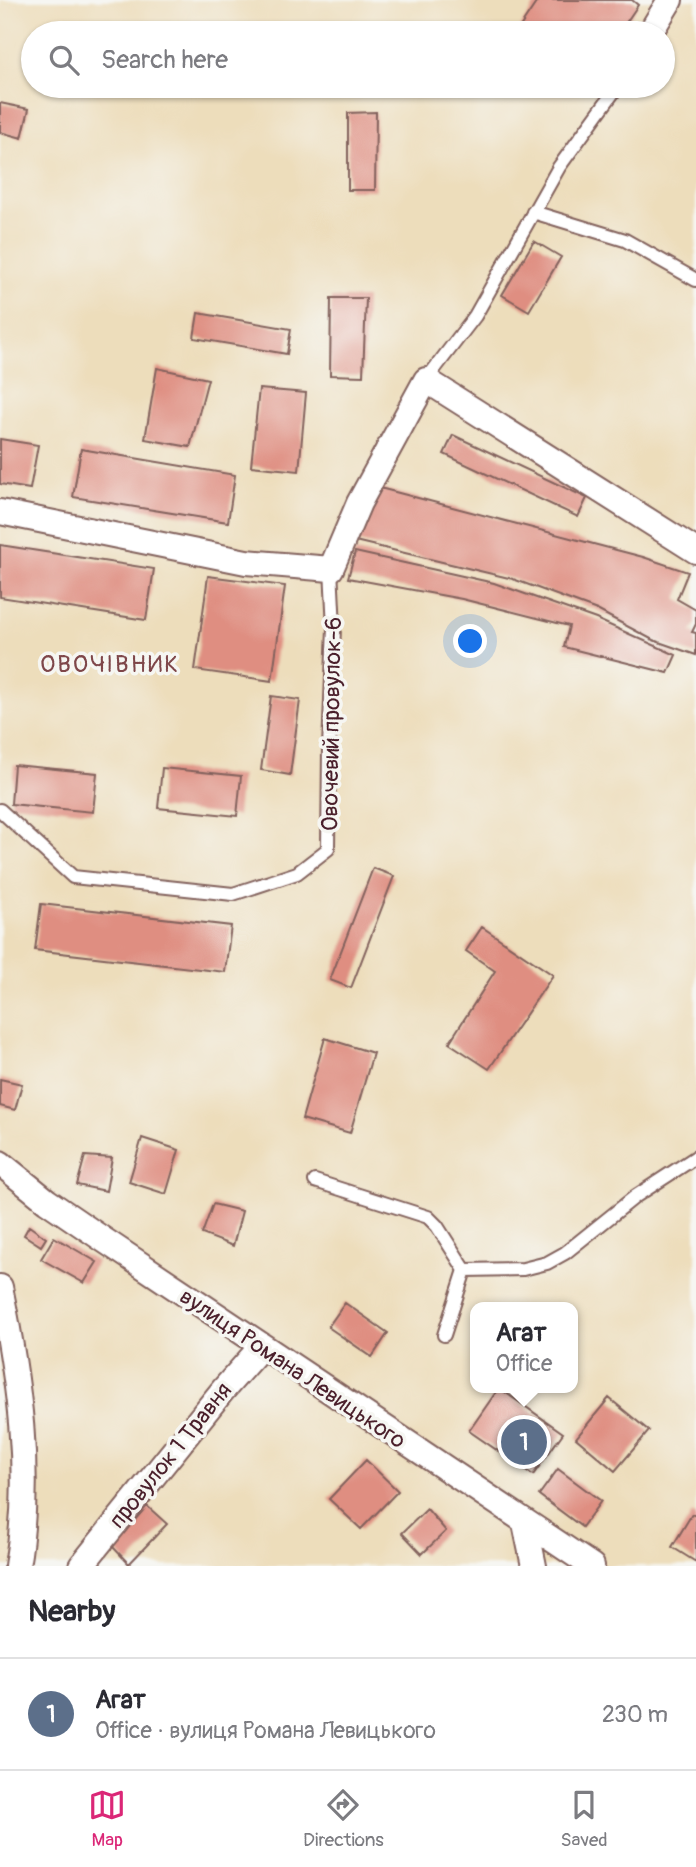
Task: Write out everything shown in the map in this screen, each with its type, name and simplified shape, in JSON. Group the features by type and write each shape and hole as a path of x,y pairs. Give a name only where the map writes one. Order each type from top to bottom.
{"street":[{"path":"657,21 670,0"},
{"path":"0,512 246,562 331,569 359,503 426,380 696,551"},
{"name":"вулиця Романа Левицького","path":"0,1163 47,1201 261,1347 592,1566"},
{"path":"0,1287 15,1365 21,1429 23,1507 17,1566"},
{"name":"провулок 1 Травня","path":"80,1566 261,1347"},
{"path":"525,1523 534,1566"}],"lane":[{"path":"426,380 475,316 559,167 609,98"},
{"path":"533,212 625,240 696,280"},
{"name":"Овочевий провулок-6","path":"0,810 73,877 233,894 297,873 328,849 334,628 331,569"},
{"path":"465,1270 523,1269 555,1259 636,1196 696,1157"},
{"path":"315,1181 428,1217 437,1226 465,1270"},
{"path":"444,1335 465,1270"}],"building":[{"path":"538,0 632,0 638,5 627,21 524,21"},
{"path":"0,103 29,109 22,138 0,132"},
{"path":"376,112 375,190 348,190 348,113"},
{"path":"534,241 561,257 529,311 502,295"},
{"path":"331,298 366,298 363,376 330,375"},
{"path":"198,313 291,329 287,354 194,338"},
{"path":"157,368 208,379 190,447 145,439"},
{"path":"259,389 306,393 299,471 251,466"},
{"path":"453,435 587,498 578,517 444,454"},
{"path":"0,439 38,445 30,489 0,484"},
{"path":"81,449 235,475 228,522 73,497"},
{"path":"376,487 643,557 688,572 677,599 696,610 696,624 692,632 696,633 696,655 653,640 597,610 513,579 355,541"},
{"path":"0,545 154,569 146,620 0,597"},
{"path":"355,552 494,583 596,619 676,655 668,673 564,647 569,626 462,599 348,578"},
{"path":"208,576 285,586 272,681 195,670"},
{"path":"271,696 300,700 290,775 261,770"},
{"path":"14,765 97,773 93,812 11,804"},
{"path":"162,768 241,776 237,816 158,808"},
{"path":"373,868 394,876 351,988 330,980"},
{"path":"41,904 231,926 225,972 35,950"},
{"path":"482,927 553,975 489,1069 449,1043 495,971 466,951"},
{"path":"325,1038 373,1053 350,1133 302,1119"},
{"path":"0,1079 22,1084 15,1110 0,1106"},
{"path":"142,1138 179,1150 166,1194 129,1182"},
{"path":"85,1156 112,1158 106,1191 77,1185"},
{"path":"213,1204 242,1211 233,1246 202,1234"},
{"path":"29,1226 46,1238 41,1246 24,1235"},
{"path":"54,1237 97,1262 84,1283 41,1259"},
{"path":"345,1303 388,1333 372,1357 328,1327"},
{"path":"496,1393 506,1393 563,1433 533,1475 469,1431"},
{"path":"609,1398 649,1431 615,1471 576,1438"},
{"path":"366,1460 398,1491 361,1529 329,1499"},
{"path":"558,1469 601,1501 582,1527 539,1495"},
{"path":"147,1506 167,1524 129,1564 112,1546"},
{"path":"427,1509 446,1531 422,1554 402,1533"},
{"path":"692,1514 696,1516 696,1562 672,1547"}],"place":[{"name":"Агат","path":"524,1442"}],"district":[{"name":"ОВОЧІВНИК","path":"110,664"}]}
